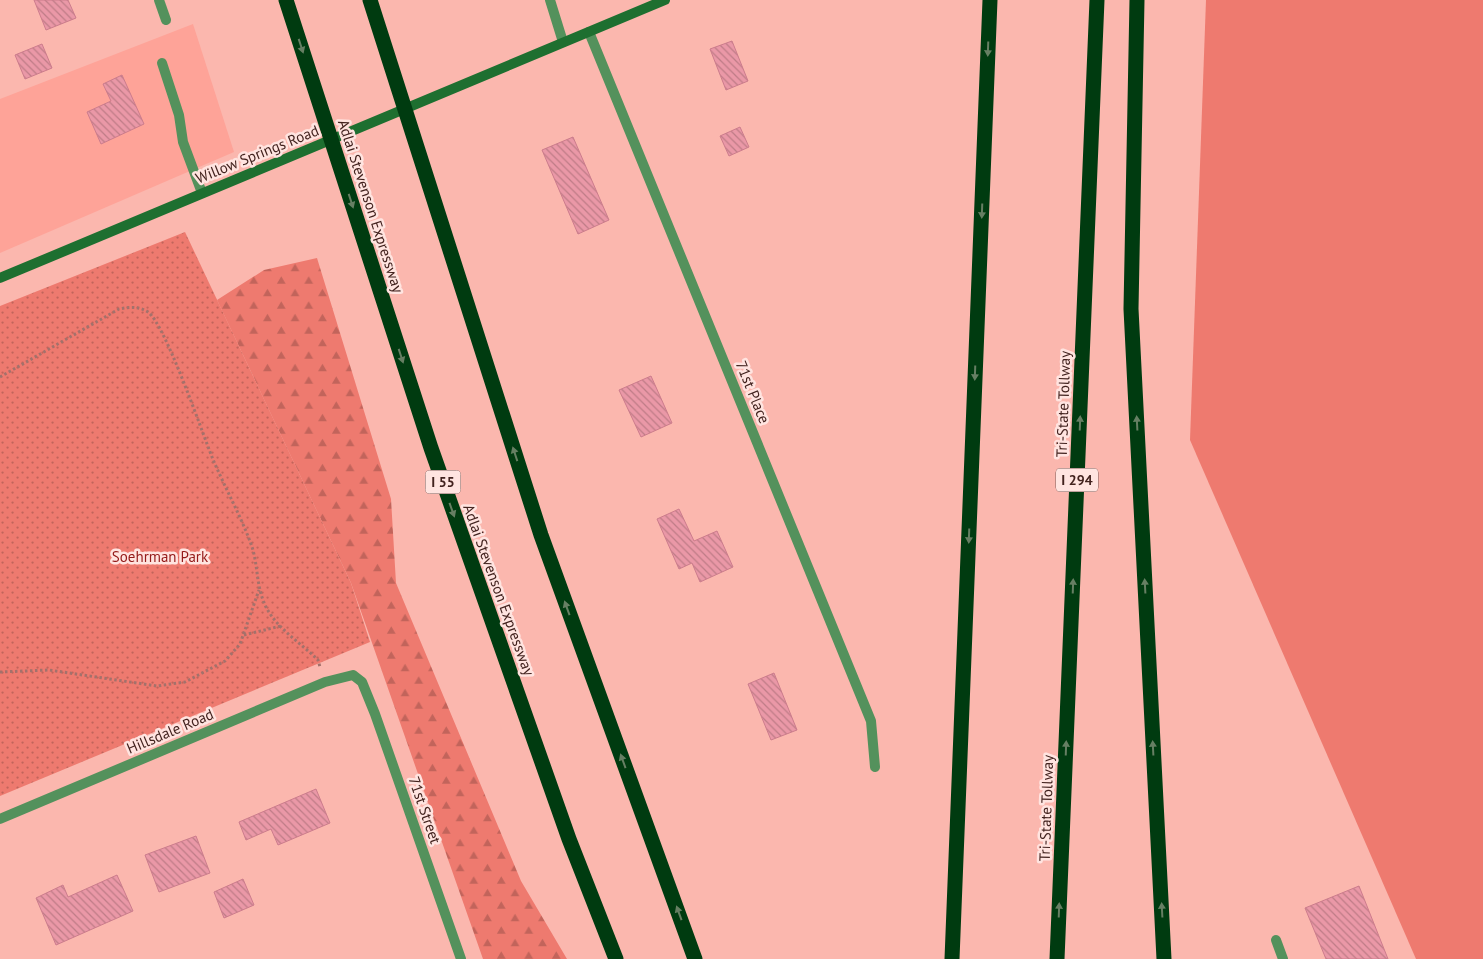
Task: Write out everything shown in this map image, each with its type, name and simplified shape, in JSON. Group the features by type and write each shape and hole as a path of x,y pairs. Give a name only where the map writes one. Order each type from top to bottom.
{"highway":[{"name":"Adlai Stevenson Expressway","path":"286,0 431,448 569,839 616,959"},
{"path":"370,0 541,536 696,959"},
{"path":"952,959 990,0"},
{"name":"Tri-State Tollway","path":"1057,959 1098,0"},
{"path":"1137,0 1131,309 1164,959"}],"main road":[{"name":"Willow Springs Road","path":"0,278 665,0"}],"street":[{"path":"159,0 166,20"},
{"path":"550,0 563,42"},
{"name":"71st Place","path":"589,32 871,720 875,766"},
{"path":"162,63 179,115 184,142 202,193"},
{"name":"Hillsdale Road","path":"0,819 325,682 353,675"},
{"name":"71st Street","path":"353,675 362,682 375,714 461,959"},
{"path":"1276,940 1283,959"}],"path":[{"path":"0,377 119,309 130,307 149,312 157,322 173,358 212,457 252,545 259,590 269,612 280,626 318,660 325,682"},
{"path":"0,672 49,670 157,686 174,685 203,674 225,661 240,644 259,590"},
{"path":"243,635 280,626"}],"shaded area":[{"path":"193,24 234,152 0,253 0,99"}],"green space":[{"path":"1206,0 1483,0 1483,959 1416,959 1190,440"},
{"name":"Soehrman Park","path":"185,232 351,583 370,642 0,796 0,306"},
{"path":"317,258 391,499 396,583 521,881 567,959 483,959 351,583 217,300 264,270"}],"building":[{"path":"34,0 68,0 76,18 46,30"},
{"path":"732,41 748,81 726,90 710,49"},
{"path":"42,44 52,68 25,79 15,55"},
{"path":"122,75 144,124 101,144 87,112 111,101 103,84"},
{"path":"740,127 749,147 729,156 720,136"},
{"path":"573,137 609,220 578,234 542,150"},
{"path":"651,376 672,423 641,437 619,390"},
{"path":"679,509 694,541 717,531 733,567 700,582 692,563 679,569 657,519"},
{"path":"774,673 797,730 771,740 748,684"},
{"path":"316,789 330,823 278,845 271,829 246,840 239,822"},
{"path":"196,836 210,873 159,892 145,855"},
{"path":"117,875 133,911 56,945 36,898 63,885 68,897"},
{"path":"243,879 254,905 224,918 214,892"},
{"path":"1359,886 1388,959 1326,959 1305,908"}]}
